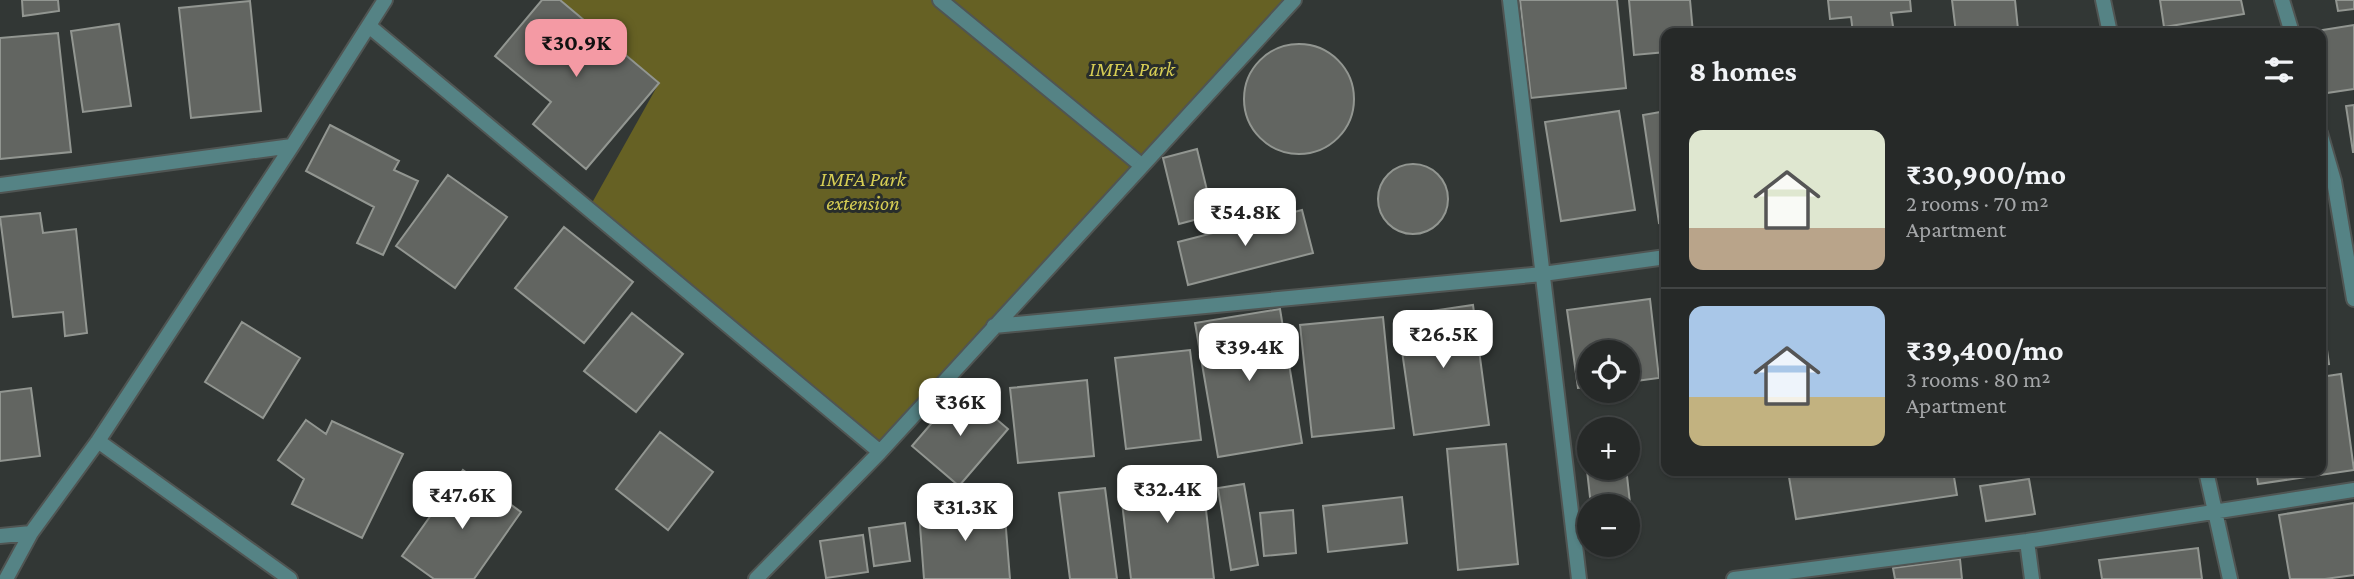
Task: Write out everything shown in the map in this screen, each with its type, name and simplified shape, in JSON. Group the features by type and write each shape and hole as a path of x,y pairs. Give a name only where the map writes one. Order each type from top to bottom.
{"street":[{"path":"6,579 31,533 98,442 385,0"},
{"path":"940,0 1140,165"},
{"path":"756,579 880,452 1140,165 1294,0"},
{"path":"1510,0 1579,579"},
{"path":"2103,0 2109,28"},
{"path":"2283,0 2291,28"},
{"path":"369,26 880,452"},
{"path":"0,185 292,146"},
{"path":"2326,154 2334,181 2354,299"},
{"path":"995,326 1543,274 1661,258"},
{"path":"98,442 290,579"},
{"path":"2207,476 2230,579"},
{"path":"1734,579 2027,541 2354,490"},
{"path":"0,536 31,533"},
{"path":"2027,541 2032,579"}],"green space":[{"name":"IMFA Park extension","path":"560,0 1286,0 880,452 588,210 659,83"}],"building":[{"path":"22,0 58,0 59,11 23,16"},
{"path":"542,0 560,0 659,83 586,169 533,124 551,102 495,56"},
{"path":"1520,0 1617,0 1626,88 1531,98"},
{"path":"1629,0 1690,0 1693,28 1661,28 1661,52 1634,55"},
{"path":"1828,0 1910,0 1911,11 1891,13 1893,28 1852,28 1851,17 1830,19"},
{"path":"1952,0 2015,0 2018,28 1955,28"},
{"path":"2160,0 2241,0 2244,14 2164,27"},
{"path":"2336,0 2354,0 2354,9 2338,11"},
{"path":"250,1 261,111 191,118 179,8"},
{"path":"119,24 131,106 83,112 71,31"},
{"path":"2354,25 2354,89 2326,93 2326,29"},
{"path":"58,33 71,152 0,159 0,38"},
{"path":"1299,44 1320,48 1338,60 1350,78 1354,99 1350,120 1338,138 1320,150 1299,154 1278,150 1260,138 1248,120 1244,99 1248,78 1260,60 1278,48"},
{"path":"2354,105 2354,152 2353,152 2346,106"},
{"path":"1619,111 1635,210 1561,221 1545,122"},
{"path":"1661,112 1659,223 1643,115"},
{"path":"330,125 399,161 394,170 418,181 383,255 357,243 374,207 306,171"},
{"path":"1197,149 1213,215 1179,224 1163,158"},
{"path":"1413,164 1438,174 1448,199 1438,224 1413,234 1388,224 1378,199 1388,174"},
{"path":"448,175 507,217 455,288 396,246"},
{"path":"1302,210 1313,253 1188,285 1178,242"},
{"path":"40,213 43,233 76,229 87,333 65,336 63,312 13,317 0,217"},
{"path":"564,227 633,282 584,343 515,288"},
{"path":"1650,299 1659,378 1640,380 1640,340 1577,340 1577,381 1567,310"},
{"path":"1473,305 1489,425 1414,435 1397,316"},
{"path":"1280,309 1302,443 1218,457 1195,323"},
{"path":"632,313 683,354 636,412 584,371"},
{"path":"1383,317 1394,428 1312,437 1300,325"},
{"path":"242,322 300,358 263,418 205,382"},
{"path":"2326,343 2329,364 2326,364"},
{"path":"1190,350 1201,440 1126,449 1115,358"},
{"path":"2341,374 2354,470 2326,474 2326,376"},
{"path":"1087,380 1094,456 1018,463 1010,388"},
{"path":"31,388 40,456 0,461 0,392"},
{"path":"961,389 1008,429 959,486 912,446"},
{"path":"306,420 326,434 332,421 403,454 362,538 292,504 304,479 278,460"},
{"path":"660,432 713,472 668,530 616,489"},
{"path":"1506,444 1518,564 1458,570 1447,449"},
{"path":"1201,467 1214,579 1131,579 1119,477"},
{"path":"463,470 521,512 474,579 434,579 402,556"},
{"path":"1789,476 1954,476 1957,495 1796,519"},
{"path":"2257,476 2313,476 2258,484"},
{"path":"2029,479 2035,514 1986,521 1980,486"},
{"path":"1588,480 1627,480 1629,494 1590,494"},
{"path":"1244,484 1258,565 1231,570 1218,488"},
{"path":"1105,488 1117,579 1070,579 1059,493"},
{"path":"1402,497 1407,543 1328,552 1323,506"},
{"path":"2354,503 2354,575 2325,579 2290,579 2279,515"},
{"path":"1004,504 1010,579 924,579 919,512"},
{"path":"1293,510 1296,553 1264,556 1260,513"},
{"path":"905,523 910,561 874,566 869,528"},
{"path":"863,535 868,572 826,578 820,541"},
{"path":"2198,548 2202,579 2102,579 2099,560"},
{"path":"1960,559 1962,579 1895,579 1893,568"}],"park label":[{"name":"IMFA Park","path":"1132,69"}]}
